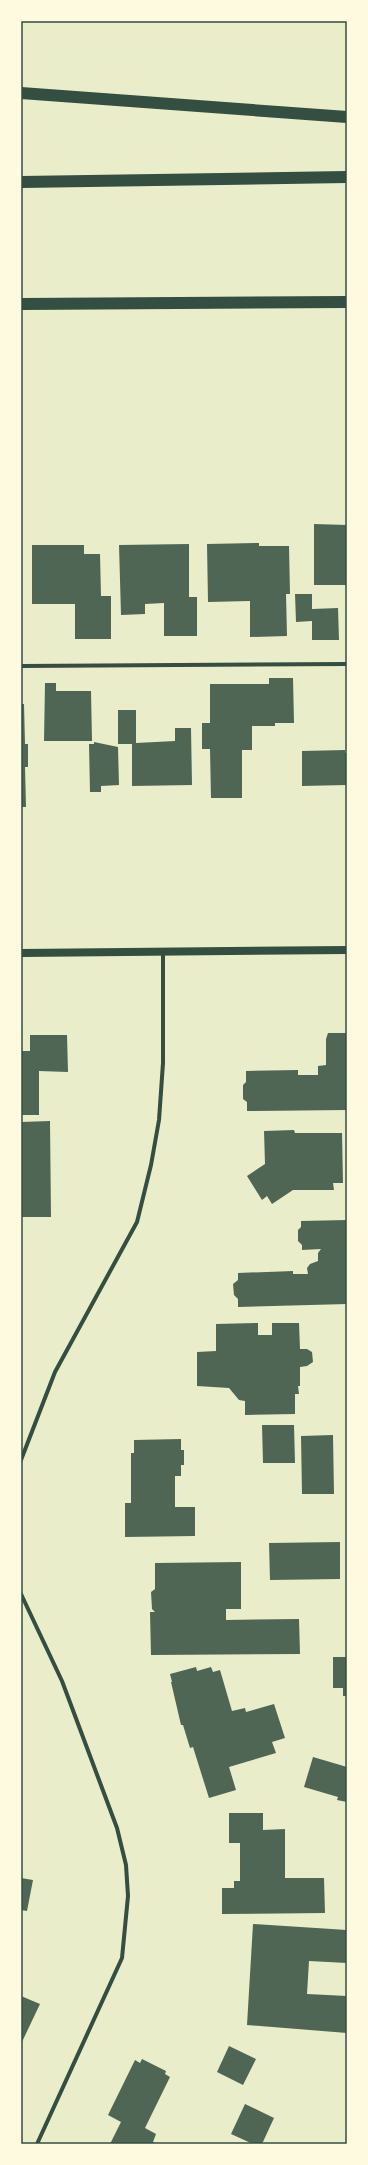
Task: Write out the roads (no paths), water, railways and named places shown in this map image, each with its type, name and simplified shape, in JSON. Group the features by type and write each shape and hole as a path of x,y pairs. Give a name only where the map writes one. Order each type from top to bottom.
{"highway":[{"path":"21,93 347,117"},
{"path":"21,182 347,177"},
{"path":"21,304 347,302"}],"main road":[{"path":"21,953 347,950"}],"street":[{"path":"21,666 347,664"},
{"path":"21,1460 55,1372 137,1222 151,1165 159,1120 163,1064 163,952"},
{"path":"21,1594 62,1681 117,1828 126,1865 128,1896 122,1958 37,2144"}]}
